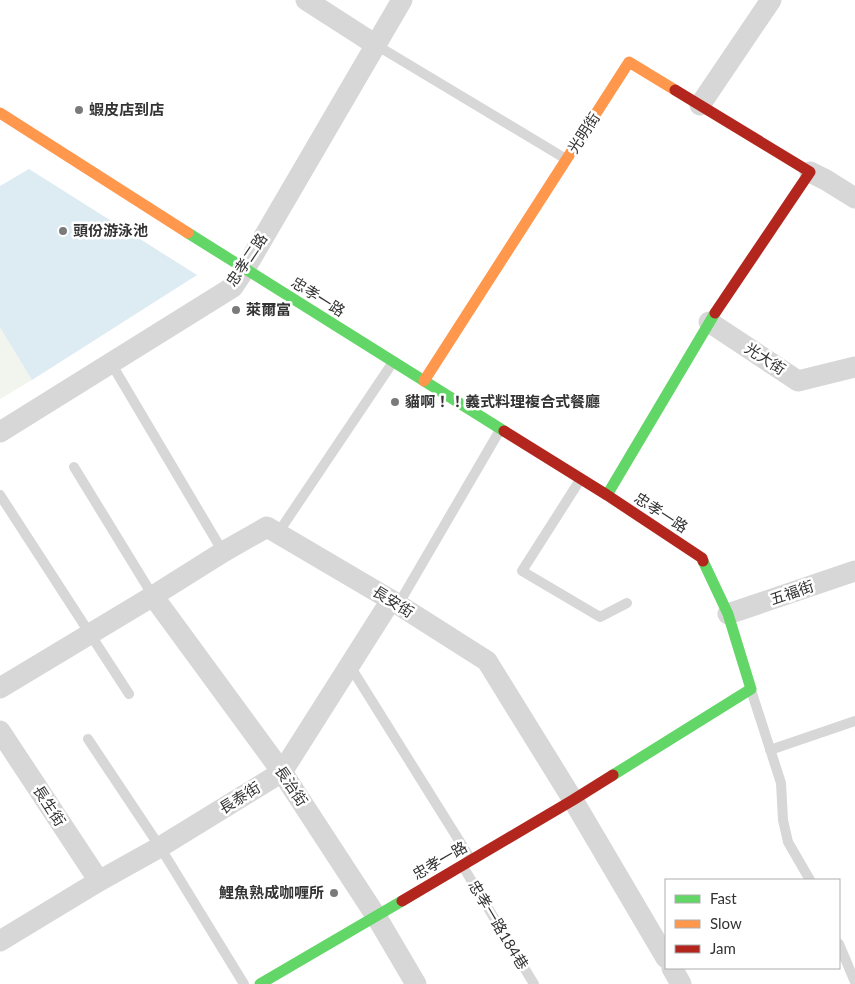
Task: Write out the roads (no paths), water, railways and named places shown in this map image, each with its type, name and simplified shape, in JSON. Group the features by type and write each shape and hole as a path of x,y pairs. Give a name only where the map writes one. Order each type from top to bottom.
{"street":[{"path":"306,0 376,45"},
{"name":"忠孝二路","path":"0,432 233,287 402,0"},
{"path":"700,106 772,0"},
{"name":"光明街","path":"424,381 629,62 855,198"},
{"name":"忠孝一路","path":"0,113 581,479 702,558 728,614 751,689 573,800 260,984"},
{"path":"607,496 709,322 810,172"},
{"name":"光大街","path":"709,322 798,380 855,368"},
{"path":"0,688 267,527 278,533"},
{"name":"長安街","path":"278,533 395,602 487,661 573,800 665,956"},
{"name":"五福街","path":"728,614 855,571"},
{"name":"長治街","path":"153,596 282,772 376,916 416,984"},
{"name":"長泰街","path":"0,941 99,881 160,847 282,772 350,666 395,602"},
{"name":"長生街","path":"0,731 99,881"},
{"path":"673,969 681,984"}],"lane":[{"path":"376,45 567,159"},
{"path":"278,533 393,362"},
{"path":"111,363 223,552"},
{"path":"395,602 500,429"},
{"path":"74,466 153,596"},
{"path":"581,479 522,571 600,617 626,603"},
{"path":"0,495 129,694"},
{"name":"忠孝一路184巷","path":"350,666 467,863 534,984"},
{"path":"751,689 781,783 783,820 788,842 809,879"},
{"path":"770,750 855,721"},
{"path":"88,739 160,847 244,984"},
{"path":"840,946 855,982"}],"place":[{"name":"蝦皮店到店","path":"79,110"},
{"name":"頭份游泳池","path":"63,231"},
{"name":"萊爾富","path":"236,310"},
{"name":"貓啊！！義式料理複合式餐廳","path":"395,402"},
{"name":"鯉魚熟成咖喱所","path":"334,893"}]}
